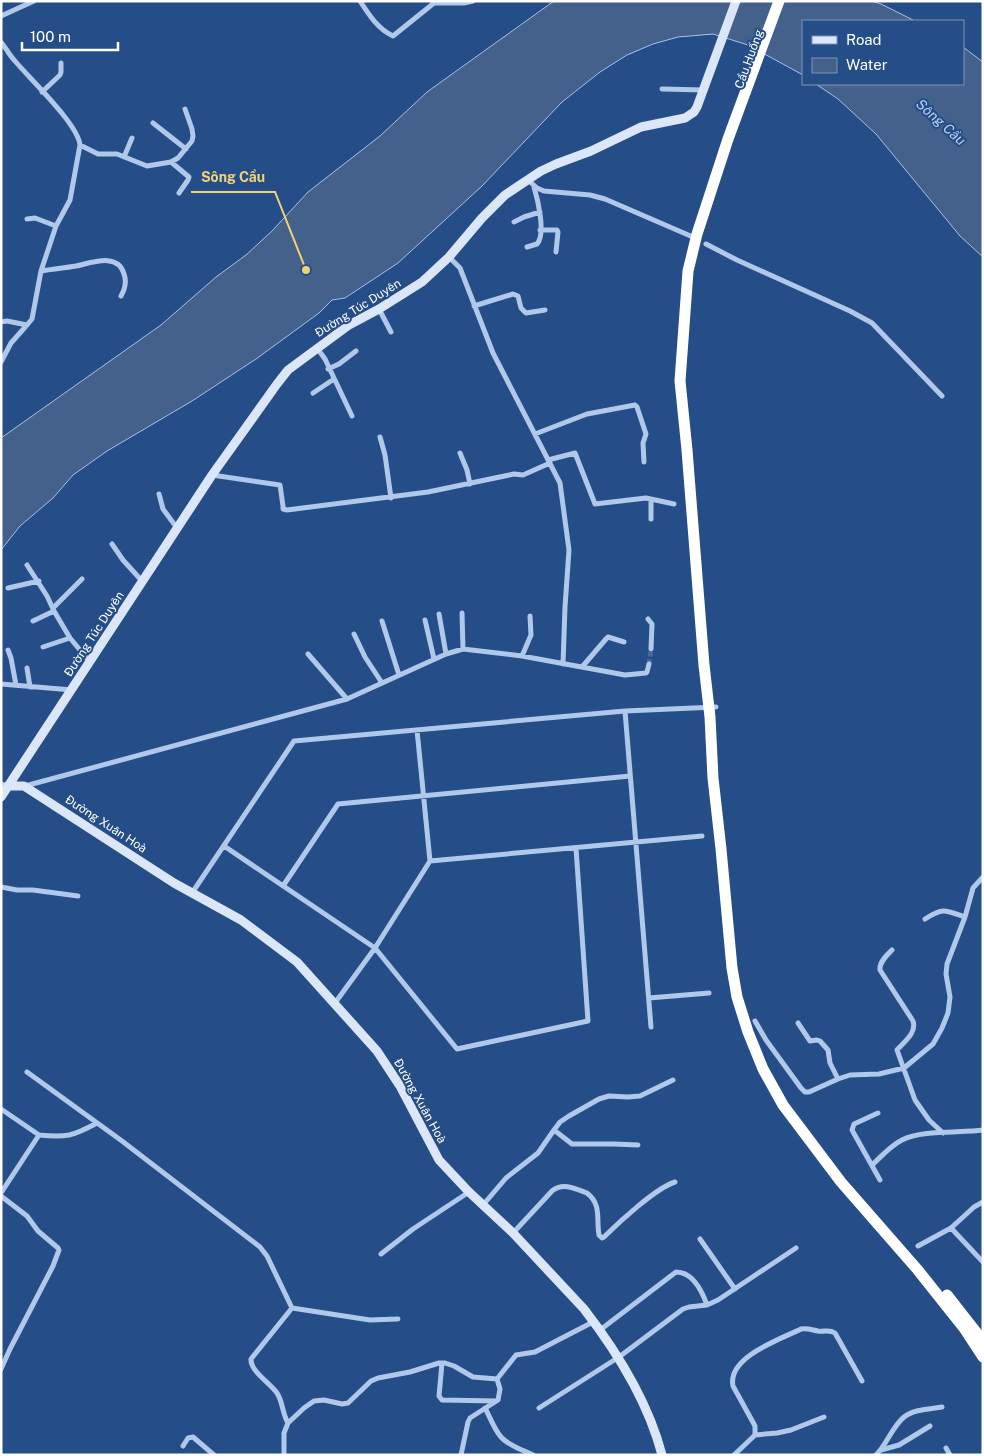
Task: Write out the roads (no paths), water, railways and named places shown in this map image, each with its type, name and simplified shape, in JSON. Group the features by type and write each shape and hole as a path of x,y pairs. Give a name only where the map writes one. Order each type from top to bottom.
{"highway":[{"name":"Cầu Huống","path":"736,125 779,1"},
{"name":"Cầu Huống","path":"736,125 785,1"},
{"path":"736,125 703,238 692,296 687,380 713,707 728,848 738,976 755,1034 783,1093 798,1117 924,1266 983,1341"},
{"path":"713,707 713,778 732,968 742,1015 763,1069 787,1111 815,1149 841,1182 917,1269 964,1328 983,1357"}],"street":[{"path":"1,16 34,1"},
{"path":"360,1 374,22 393,36 434,3 464,3 473,1"},
{"name":"Đường Túc Duyên","path":"1,797 5,785 72,690 212,475 288,370 350,325 422,282 449,258 482,218 506,195 531,183 541,171 591,151 641,127 679,120 694,112 736,1"},
{"path":"1,42 12,59 67,118 78,137 80,145 70,200 56,226 41,271 32,319 11,343 1,362"},
{"path":"42,92 60,75 61,64"},
{"path":"662,89 703,90"},
{"path":"80,145 98,154 114,153 147,166 171,162 178,158 192,141 193,136 185,110"},
{"path":"153,123 186,149"},
{"path":"124,157 132,138"},
{"path":"171,162 189,177 179,193"},
{"path":"527,248 538,243 540,230 540,212 531,183"},
{"path":"531,183 544,191 605,198 693,237"},
{"path":"514,222 524,216 540,212"},
{"path":"27,219 35,218 56,226"},
{"path":"540,230 557,230 556,252"},
{"path":"706,244 872,323 942,396"},
{"path":"449,258 460,268 493,352 560,483 569,546 563,664"},
{"path":"41,271 101,260 111,262 121,267 125,277 124,290 121,296"},
{"path":"474,306 513,294 518,296 521,308 526,313 530,314 545,310"},
{"path":"379,309 391,332"},
{"path":"1,322 7,321 27,326"},
{"path":"317,348 352,416"},
{"path":"328,369 339,364 356,351"},
{"path":"313,393 334,379"},
{"path":"535,434 588,414 635,405 638,407 646,434 643,444 644,462"},
{"path":"380,437 385,455 391,498"},
{"path":"460,453 470,484"},
{"path":"212,475 280,485 282,506 286,510 391,498 514,474 523,474 549,461 575,454 595,504 642,498 674,504"},
{"path":"159,494 163,509 177,528"},
{"path":"651,500 651,519"},
{"path":"112,544 123,560 142,581"},
{"path":"27,565 39,581 70,638 90,662"},
{"path":"33,622 53,609 82,579"},
{"path":"8,588 39,581"},
{"path":"462,613 463,649"},
{"path":"439,614 446,654"},
{"path":"522,656 531,635 530,616"},
{"path":"648,619 652,624 651,649"},
{"path":"425,620 434,659"},
{"path":"382,621 399,675"},
{"path":"354,634 365,657 382,683"},
{"path":"582,667 608,637 624,642"},
{"path":"43,647 70,638"},
{"path":"5,785 24,786 347,699 434,659 463,649 522,656 629,675 648,672 649,664"},
{"path":"8,650 16,685"},
{"path":"308,654 347,699"},
{"path":"27,668 30,686"},
{"path":"1,684 72,690"},
{"path":"192,893 294,741 625,711 713,707"},
{"path":"625,711 651,1028"},
{"path":"334,1004 375,948 430,861 417,730"},
{"path":"283,886 338,804 630,776"},
{"name":"Đường Xuân Hoà","path":"24,786 174,883 241,920 297,962 377,1051 400,1086 438,1160 469,1192 514,1233 584,1309 600,1330 619,1358 642,1400 657,1434 662,1455"},
{"path":"430,861 702,836"},
{"path":"224,846 375,948 457,1049 588,1021 576,848"},
{"path":"755,1021 766,1040 805,1092 850,1076 879,1074 904,1068 933,1044 948,1014 950,997 946,974 947,964 973,888 983,877"},
{"path":"1,887 78,896"},
{"path":"925,919 943,910 965,916"},
{"path":"892,950 879,966 880,970 915,1026 914,1030 897,1050 919,1108 943,1133"},
{"path":"649,998 708,992"},
{"path":"798,1023 810,1041 820,1041 828,1050 830,1063 838,1079"},
{"path":"27,1072 260,1247 267,1256 292,1308"},
{"path":"483,1205 506,1178 538,1153 560,1122 569,1116 599,1099 608,1096 640,1096 673,1080"},
{"path":"1,1109 39,1135 66,1137 78,1134 97,1123"},
{"path":"878,1113 854,1124 852,1130 880,1180"},
{"path":"554,1130 572,1144 638,1145"},
{"path":"872,1165 902,1139 928,1134 983,1130"},
{"path":"1,1369 59,1252 58,1248 38,1231 27,1216 1,1194 39,1135"},
{"path":"514,1233 552,1191 561,1186 587,1192 590,1195 597,1206 599,1235 602,1238 652,1196 675,1182"},
{"path":"381,1254 469,1192"},
{"path":"918,1246 951,1228 974,1207 983,1202"},
{"path":"951,1228 983,1262"},
{"path":"700,1238 735,1289"},
{"path":"539,1408 619,1358 683,1309 707,1305 718,1300 796,1248"},
{"path":"600,1330 676,1272 688,1275 700,1290 707,1305"},
{"path":"292,1308 370,1320 398,1319"},
{"path":"288,1423 283,1415 277,1393 254,1369 251,1359 292,1308"},
{"path":"497,1379 516,1355 535,1352 594,1322"},
{"path":"755,1435 755,1426 733,1386 732,1380 740,1364 751,1354 801,1329 831,1330 835,1333 862,1381"},
{"path":"284,1455 284,1433 288,1423 314,1401 324,1400 342,1404 348,1402 371,1381 442,1363 454,1366 473,1378 497,1379"},
{"path":"442,1363 439,1396 442,1400 496,1401"},
{"path":"461,1455 468,1422 474,1414 499,1398 500,1389 497,1379"},
{"path":"878,1453 897,1424 905,1416 916,1411 942,1407"},
{"path":"485,1408 499,1434 504,1439 534,1455"},
{"path":"734,1455 755,1435 791,1430 824,1417"},
{"path":"878,1453 899,1445 930,1426"},
{"path":"183,1446 188,1438 193,1437 214,1455"},
{"path":"946,1448 950,1455"}],"water":[{"path":"554,1 872,1 913,20 802,20 802,74 748,45 713,34 678,37 653,44 627,55 600,72 562,102 482,186 398,263 345,298 332,300 319,313 256,359 192,401 107,451 73,475 53,498 20,526 1,550 1,438 161,325 216,277 246,255 272,231 308,192 380,136 427,92"},
{"name":"Sông Cầu","path":"964,48 983,62 983,257 960,236 876,134 838,99 817,85 964,85"}],"tunnel":[{"path":"649,664 651,649"}],"place":[{"name":"Sông Cầu","path":"306,270"}]}
